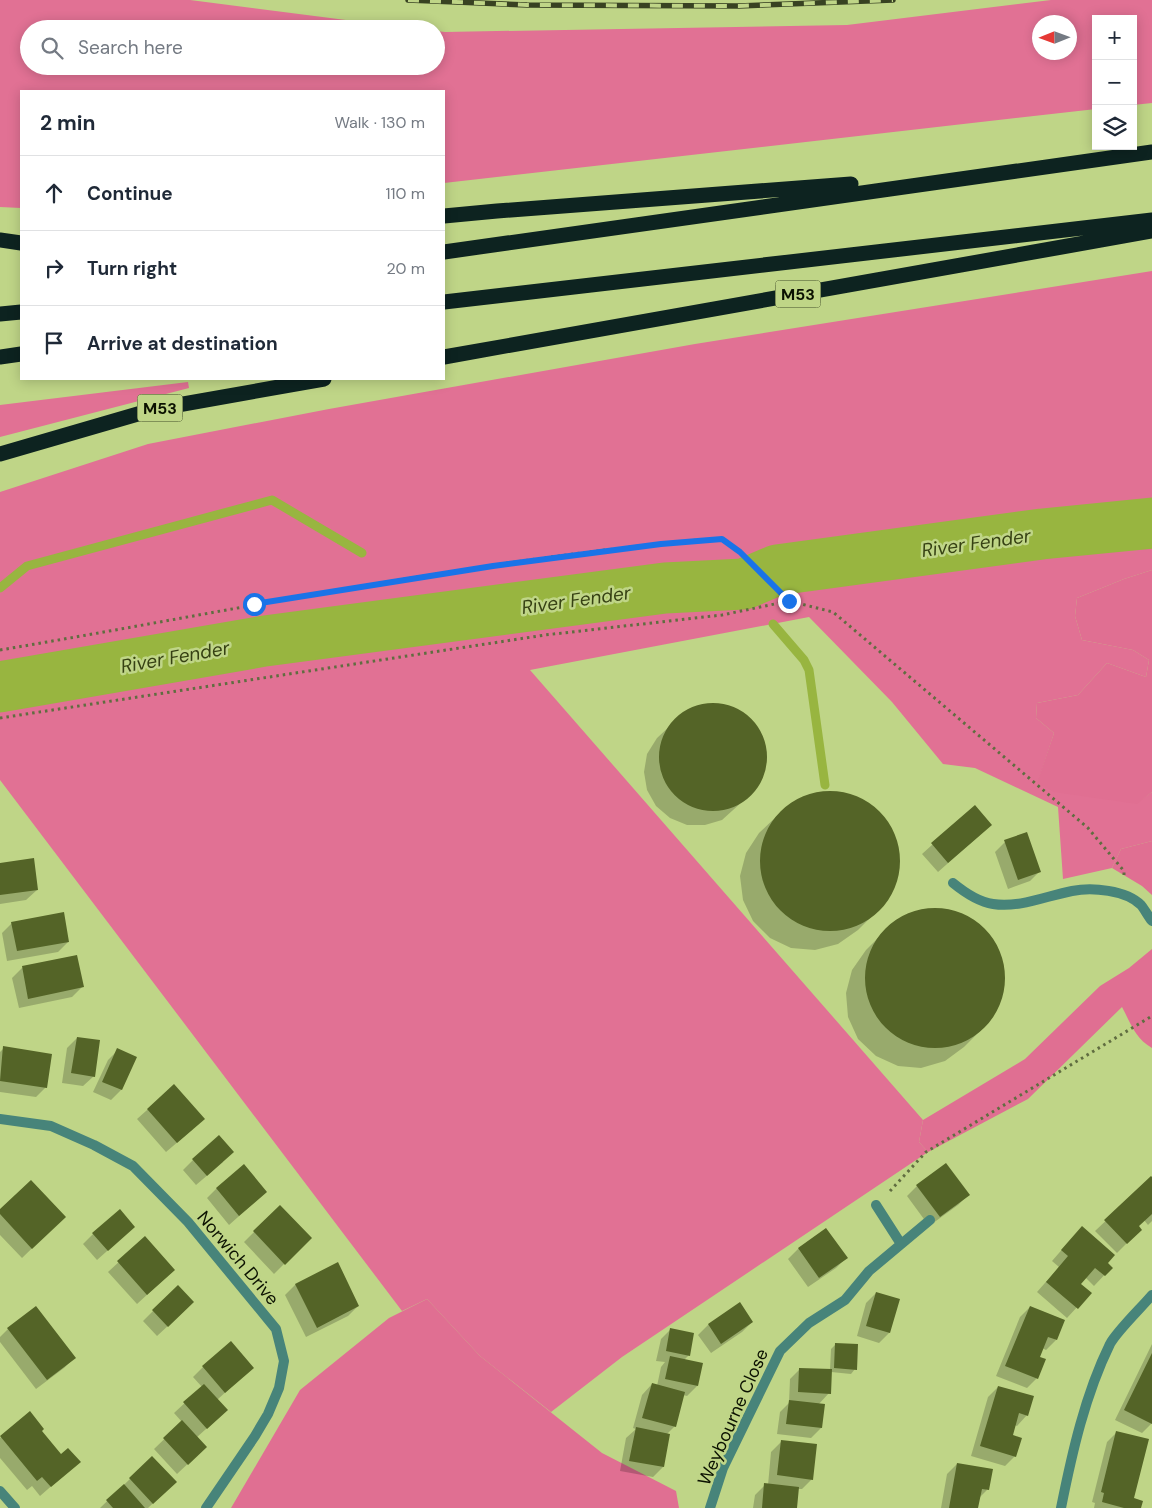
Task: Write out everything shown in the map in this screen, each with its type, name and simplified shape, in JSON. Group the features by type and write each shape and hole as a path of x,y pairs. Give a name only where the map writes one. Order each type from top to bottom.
{"highway":[{"path":"445,252 984,174 1152,152"},
{"path":"445,216 984,174"},
{"name":"M53","path":"445,302 1152,220"},
{"name":"M53","path":"445,357 1152,231"},
{"path":"0,240 20,243"},
{"path":"0,314 20,312"},
{"path":"0,357 20,354"},
{"name":"M53","path":"0,454 155,409 318,380"}],"street":[{"path":"953,883 966,893 992,904 1016,904 1073,890 1100,890 1123,894 1140,904 1152,921"},
{"name":"Norwich Drive","path":"0,1119 51,1126 94,1145 132,1166 188,1222 276,1328 284,1361 279,1388 268,1414 206,1508"},
{"path":"876,1205 900,1244"},
{"name":"Weybourne Close","path":"710,1508 723,1468 780,1351 809,1323 844,1300 870,1271 930,1220"},
{"path":"1061,1508 1071,1459 1088,1399 1111,1343 1152,1295"},
{"path":"0,1491 15,1508"}],"path":[{"path":"0,650 254,604 493,566 698,540 722,539 740,552 789,601"},
{"path":"0,718 545,635 722,615 789,601 832,612 1088,828 1124,871 1123,894"},
{"path":"876,1205 926,1152 1152,1016"}],"shaded area":[{"path":"0,0 190,0 346,20 20,20 20,75 445,75 445,32 847,25 1051,0 1152,0 1152,103 1137,105 1137,15 1092,15 1092,109 445,183 445,90 20,90 20,208 0,207"},
{"path":"1152,271 1152,570 1077,598 1075,616 1082,640 1133,650 1149,660 1146,677 1107,663 1078,695 1037,703 1036,718 1054,733 1038,782 1137,803 1152,792 1152,841 1121,849 1112,868 1063,879 1058,807 975,768 943,764 892,702 809,617 530,670 923,1120 919,1142 928,1152 622,1357 551,1412 480,1356 427,1299 402,1311 0,780 0,492 148,444 329,409 695,344"},
{"path":"188,382 189,388 0,437 0,405"},
{"path":"1152,570 1152,792 1137,804 1054,792 1037,783 1054,733 1036,718 1037,703 1078,695 1107,663 1146,677 1149,660 1133,650 1082,640 1075,616 1077,598"},
{"path":"1152,841 1152,895 1142,886 1112,868 1121,849"},
{"path":"1152,949 1152,1048 1137,1035 1122,1007 1028,1099 928,1152 919,1142 923,1120 1025,1059 1100,986 1129,968"},
{"path":"427,1299 480,1356 602,1453 676,1491 679,1508 231,1508 300,1390 389,1318"}],"building":[{"path":"713,703 734,707 751,719 763,736 767,757 763,778 751,795 734,807 713,811 692,807 675,795 663,778 659,757 663,736 675,719 692,707"},
{"path":"830,791 857,797 869,803 879,812 888,822 894,834 900,861 894,888 888,900 879,910 869,919 857,925 830,931 803,925 791,919 781,910 772,900 766,888 760,861 766,834 772,822 781,812 791,803 803,797"},
{"path":"975,805 992,825 948,863 931,843"},
{"path":"1027,832 1041,872 1018,880 1004,840"},
{"path":"34,858 38,890 0,895 0,863"},
{"path":"935,908 962,914 974,920 984,929 993,939 999,951 1005,978 999,1005 993,1017 984,1027 974,1036 962,1042 935,1048 908,1042 896,1036 886,1027 877,1017 871,1005 865,978 871,951 877,939 886,929 896,920 908,914"},
{"path":"64,912 69,942 17,951 11,922"},
{"path":"77,955 84,987 28,999 22,966"},
{"path":"77,1037 100,1040 95,1077 71,1073"},
{"path":"3,1046 52,1054 47,1088 0,1081"},
{"path":"117,1048 137,1057 122,1090 102,1082"},
{"path":"174,1084 205,1119 177,1143 147,1109"},
{"path":"219,1135 234,1152 207,1176 192,1159"},
{"path":"946,1163 970,1195 940,1217 916,1185"},
{"path":"244,1164 267,1192 239,1216 216,1188"},
{"path":"1151,1176 1152,1214 1139,1226 1142,1230 1127,1244 1104,1220"},
{"path":"31,1180 66,1217 32,1249 0,1214 0,1209"},
{"path":"280,1205 312,1238 285,1265 253,1231"},
{"path":"120,1209 135,1227 108,1251 92,1233"},
{"path":"1082,1226 1115,1255 1108,1263 1113,1268 1105,1276 1095,1268 1081,1284 1092,1293 1078,1309 1046,1282 1068,1256 1061,1250"},
{"path":"826,1228 848,1258 819,1278 798,1248"},
{"path":"145,1236 175,1270 147,1295 117,1261"},
{"path":"338,1262 359,1306 317,1328 295,1284"},
{"path":"178,1285 194,1302 168,1327 152,1310"},
{"path":"876,1292 900,1299 890,1333 866,1326"},
{"path":"740,1302 753,1322 721,1344 708,1324"},
{"path":"36,1306 76,1358 47,1380 7,1328"},
{"path":"1030,1306 1065,1320 1057,1340 1048,1337 1040,1357 1046,1359 1038,1379 1005,1366"},
{"path":"670,1328 694,1333 690,1356 666,1351"},
{"path":"231,1341 254,1368 225,1393 202,1366"},
{"path":"835,1343 858,1344 857,1370 834,1368"},
{"path":"1152,1353 1152,1424 1124,1410"},
{"path":"670,1356 703,1363 698,1386 665,1379"},
{"path":"799,1368 832,1369 831,1394 798,1392"},
{"path":"652,1383 685,1392 676,1427 642,1418"},
{"path":"204,1384 228,1410 207,1429 183,1402"},
{"path":"998,1386 1034,1396 1028,1416 1019,1413 1013,1435 1022,1438 1016,1457 980,1446"},
{"path":"789,1400 825,1404 822,1428 786,1424"},
{"path":"30,1411 44,1429 42,1431 61,1454 68,1448 81,1462 51,1487 42,1477 37,1481 0,1436"},
{"path":"182,1420 207,1447 188,1465 163,1438"},
{"path":"636,1427 670,1434 664,1467 629,1461"},
{"path":"1116,1431 1149,1439 1134,1498 1143,1501 1141,1508 1124,1508 1102,1502 1104,1493 1101,1492"},
{"path":"781,1440 817,1444 813,1480 777,1475"},
{"path":"152,1456 177,1482 153,1504 129,1478"},
{"path":"957,1463 993,1469 989,1490 982,1489 978,1508 949,1508"},
{"path":"764,1483 799,1487 797,1508 762,1508"},
{"path":"124,1484 145,1508 113,1508 106,1500"}],"waterway":[{"path":"0,588 27,566 272,500 362,553"},
{"name":"River Fender","path":"0,687 265,641 665,588 744,584 777,570 1042,534 1152,523"},
{"path":"744,584 754,602"},
{"path":"773,624 804,660 809,670 825,785"}],"railway":[{"path":"408,0 527,5 739,6 893,0"}],"route":[{"path":"254,604 493,566 661,544 722,539 740,552 789,601"}]}
